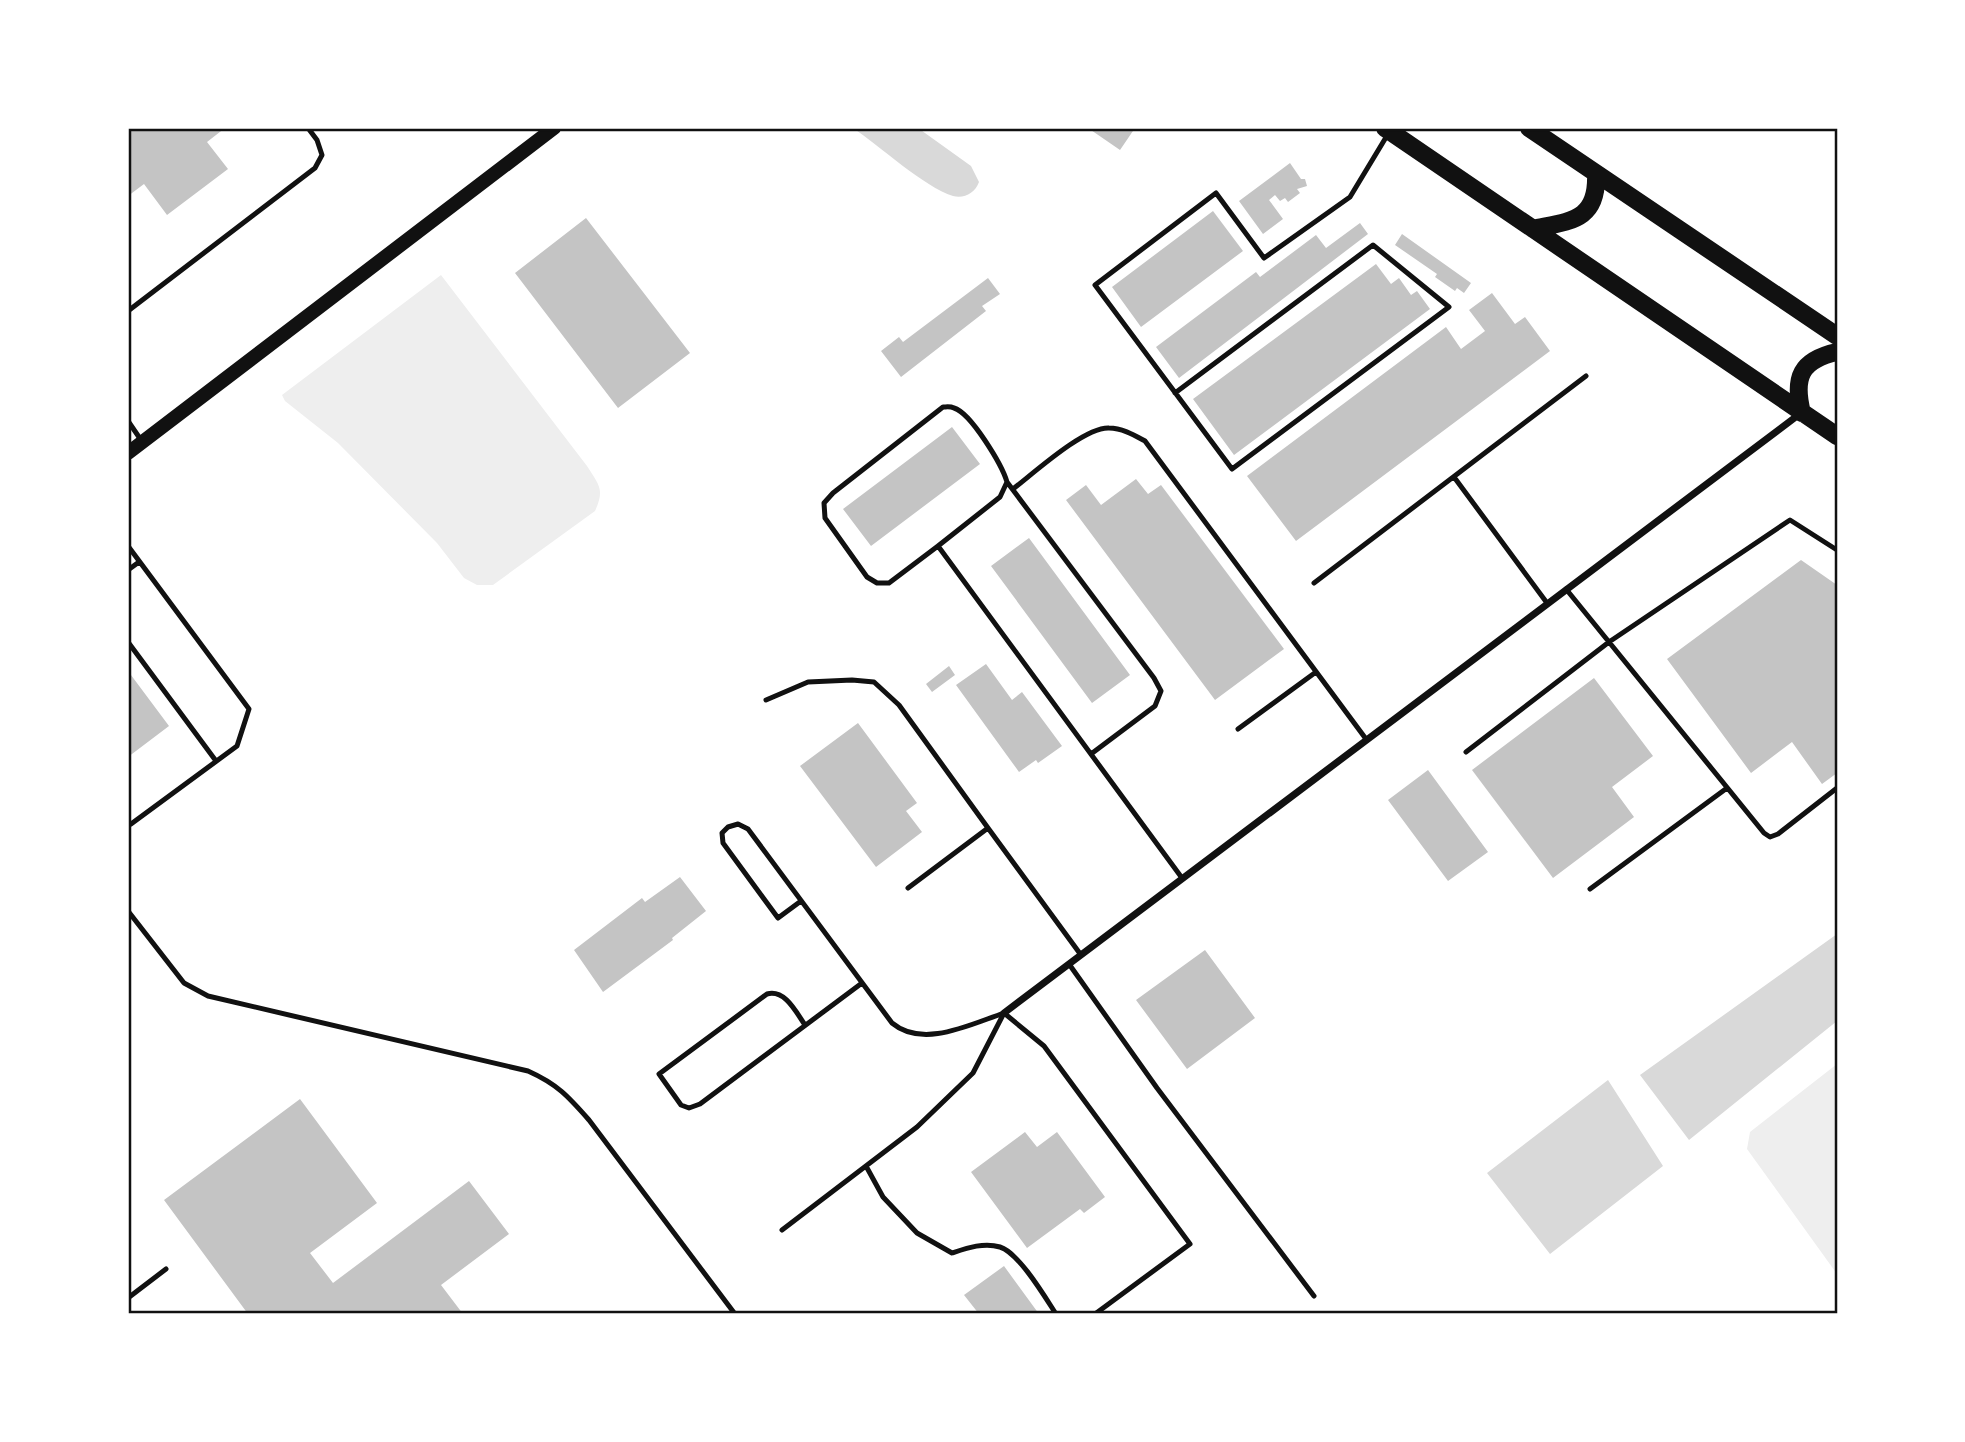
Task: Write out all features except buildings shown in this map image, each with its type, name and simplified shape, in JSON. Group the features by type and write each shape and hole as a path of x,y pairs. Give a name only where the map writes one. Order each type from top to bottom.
{"main road":[{"path":"1529,128 1837,336"},
{"path":"128,453 549,129"},
{"path":"1387,129 1837,436"},
{"path":"1533,229 1573,220 1586,212 1593,204 1597,189 1596,174"},
{"path":"1802,413 1797,395 1800,375 1819,356 1837,352"}],"street":[{"path":"1004,1013 1802,413"}],"lane":[{"path":"128,310 315,167 322,155 309,128"},
{"path":"1175,393 1373,245 1449,307 1232,469 1175,393 1095,285 1216,193 1264,258 1350,197 1387,129"},
{"path":"1314,583 1586,376"},
{"path":"1007,482 1000,497 889,583 877,583 867,577 825,518 824,503 833,493 943,407 956,408 968,419 1003,467 1007,482 1161,691 1155,706 1091,754"},
{"path":"128,421 142,442"},
{"path":"1013,489 1080,438 1098,429 1110,427 1129,432 1145,441 1366,739"},
{"path":"1454,477 1547,603"},
{"path":"1466,752 1609,642 1790,520 1837,551"},
{"path":"128,546 249,709 237,746 131,824"},
{"path":"938,546 1182,878"},
{"path":"128,570 139,562"},
{"path":"1566,589 1763,833 1770,837 1778,834 1837,788"},
{"path":"128,642 216,761"},
{"path":"1238,729 1316,672"},
{"path":"766,700 808,682 874,681 899,705 1081,955"},
{"path":"1590,889 1727,788"},
{"path":"801,901 778,918 723,843 722,833 728,827 738,824 748,829 801,901 862,984 902,1032 916,1035 947,1031 1004,1013"},
{"path":"908,888 988,828"},
{"path":"128,911 192,990 527,1071 548,1080 565,1092 589,1120 735,1314"},
{"path":"1069,964 1157,1088 1314,1296"},
{"path":"806,1026 781,995 774,992 767,994 659,1074 681,1105 690,1108 700,1104 806,1026 862,984"},
{"path":"782,1230 918,1127 973,1073 1004,1013"},
{"path":"1004,1013 1044,1046 1190,1244 1095,1314"},
{"path":"866,1166 883,1197 917,1233 952,1253 975,1245 1002,1247 1027,1270 1056,1314"},
{"path":"128,1297 166,1269"}],"shaded area":[{"path":"853,128 918,128 971,166 979,182 972,192 965,196 957,197 941,191"},
{"path":"441,275 587,466 600,492 595,511 493,585 477,585 464,578 437,543 338,443 285,401 282,395"},
{"path":"1837,934 1837,1021 1689,1140 1640,1075"},
{"path":"1837,1064 1837,1274 1747,1149 1750,1132"},
{"path":"1608,1080 1663,1166 1550,1254 1487,1173"}]}
